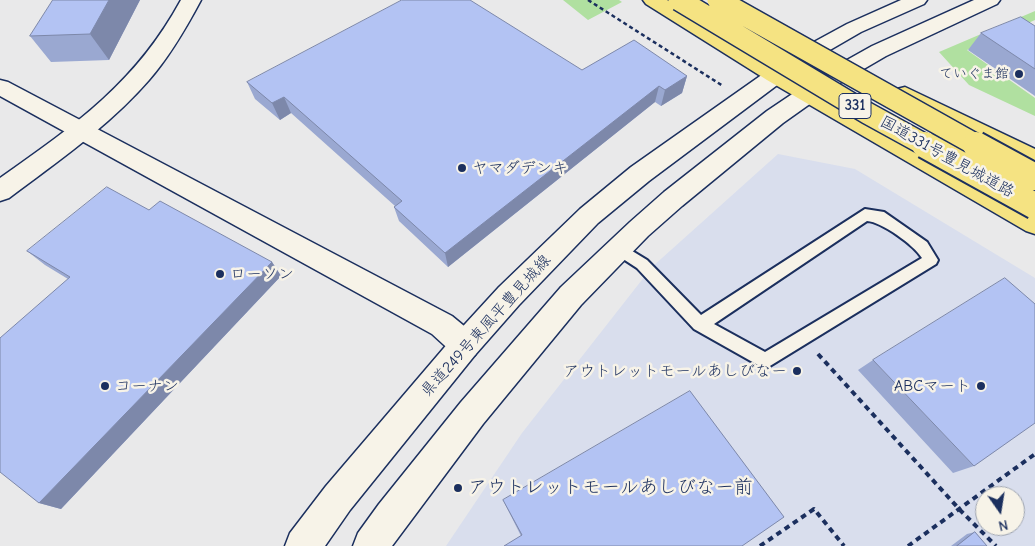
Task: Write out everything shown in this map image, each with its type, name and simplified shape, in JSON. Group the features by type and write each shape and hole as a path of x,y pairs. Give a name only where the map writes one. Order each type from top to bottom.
{"highway":[{"path":"653,0 808,94 1035,224"},
{"name":"国道331号豊見城道路","path":"679,0 868,113 1035,206"},
{"name":"国道331号豊見城道路","path":"718,0 893,100 1035,177"},
{"path":"739,0 818,47 909,97 1035,160"}],"main road":[{"path":"0,191 81,130 121,95 158,56 191,0"},
{"name":"県道249号東風平豊見城線","path":"303,546 338,498 465,345 509,296 589,216 640,174 743,98 818,47 854,28 917,0"},
{"path":"371,546 391,516 472,413 571,296 673,199 775,117 852,66 901,40 990,0"},
{"path":"0,87 442,325 465,345"}],"lane":[{"path":"619,249 642,264 700,324 765,361 931,260 922,246 879,216 865,215 700,324"}],"path":[{"path":"588,0 743,98"},
{"path":"803,338 960,510 996,546"},
{"path":"908,546 1035,454"},
{"path":"760,546 814,509 844,546"}],"shaded area":[{"path":"778,154 855,169 1035,278 1035,546 446,546 522,433 652,267"}],"green space":[{"path":"563,0 619,0 622,2 588,20"},
{"path":"1035,11 1035,20 967,50 1035,98 1035,116 969,85 939,52"}],"building":[{"path":"53,0 109,0 90,34 30,36"},
{"name":"ヤマダデンキ","path":"402,0 470,0 582,70 634,40 687,76 665,90 659,86 445,253 394,207 402,201 284,97 272,103 247,82"},
{"path":"1021,17 1035,26 1035,69 981,33"},
{"path":"107,187 149,210 160,201 272,262 39,503 0,472 0,338 70,277 27,251"},
{"path":"1005,278 1035,304 1035,423 974,466 873,360"},
{"path":"690,391 784,517 742,546 504,546 522,535 503,500"},
{"path":"975,532 975,536 978,536 987,546 957,546"}],"place":[{"name":"ていぐま館","path":"1019,74"},
{"name":"ヤマダデンキ","path":"462,168"},
{"name":"ローソン","path":"220,274"},
{"name":"アウトレットモールあしびなー","path":"797,371"},
{"name":"コーナン","path":"105,386"},
{"name":"ABCマート","path":"981,386"},
{"name":"アウトレットモールあしびなー前","path":"458,488"}]}
